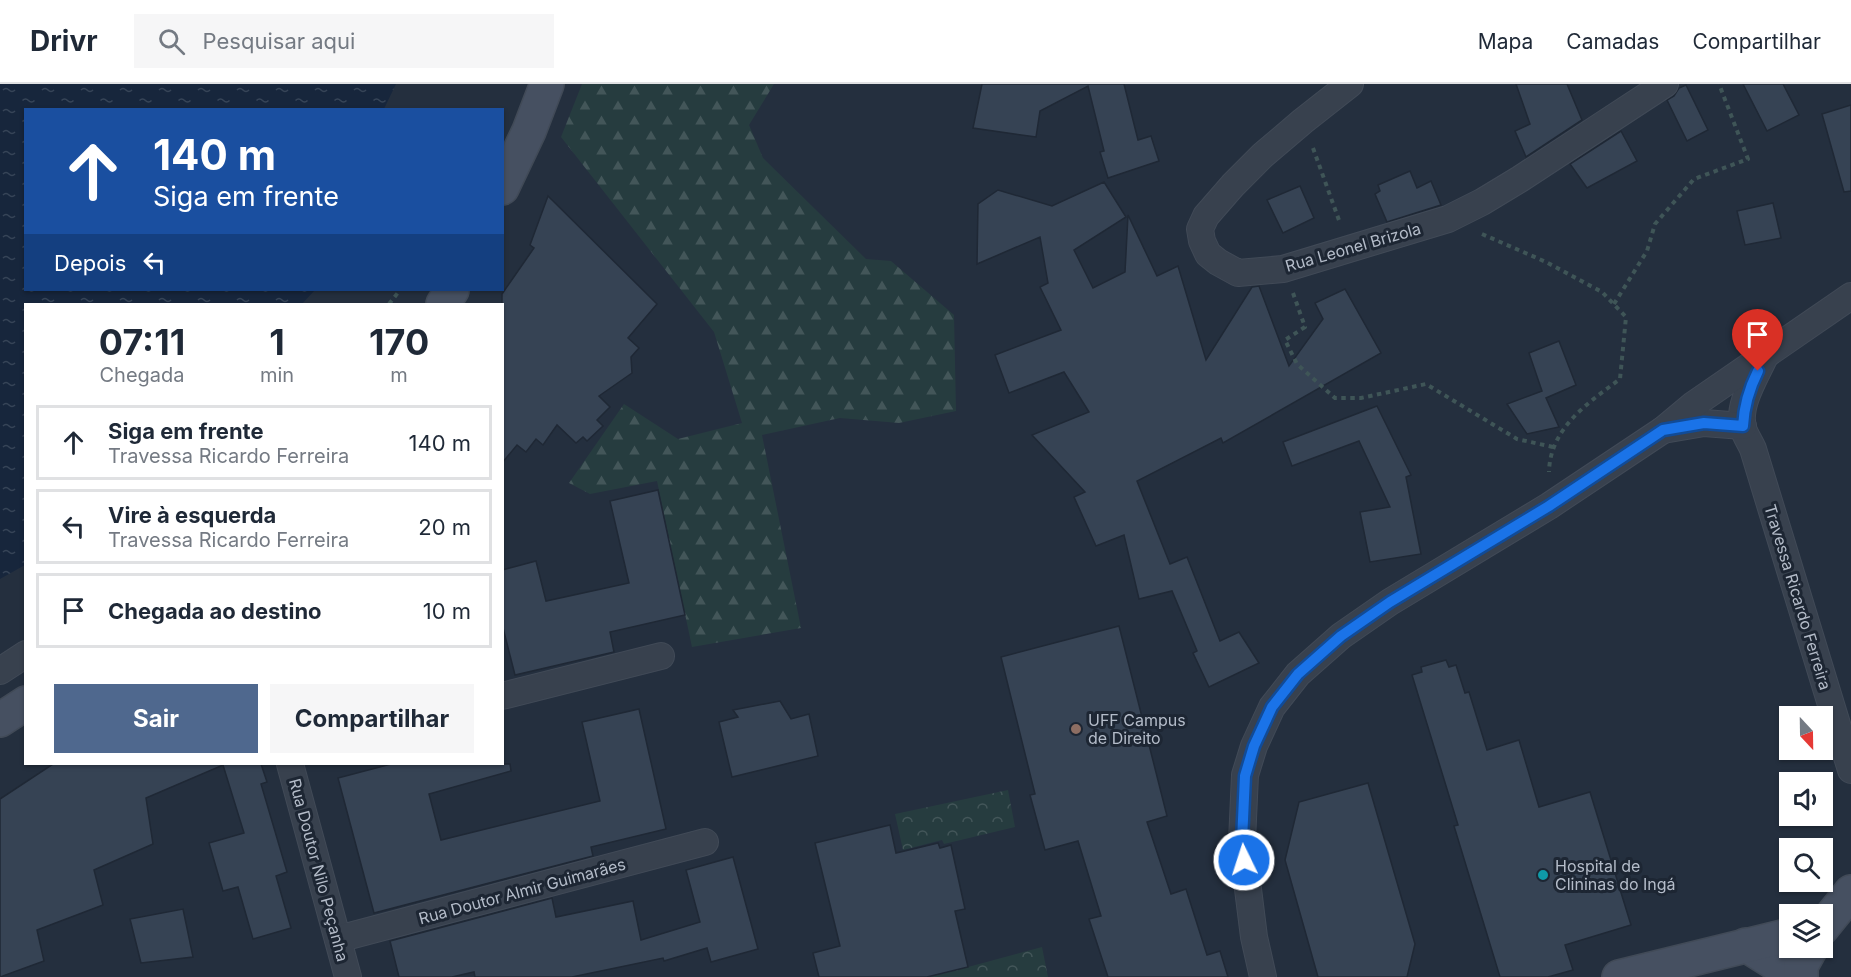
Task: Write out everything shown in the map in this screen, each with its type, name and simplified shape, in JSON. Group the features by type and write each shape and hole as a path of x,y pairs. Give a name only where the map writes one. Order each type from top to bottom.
{"street":[{"path":"504,184 529,131 547,84"},
{"name":"Rua Leonel Brizola","path":"1350,84 1263,155 1206,216 1200,229 1202,241 1208,254 1218,262 1238,273 1283,269 1448,219 1520,179 1665,84"},
{"path":"1263,977 1254,937 1242,830 1245,776 1254,746 1272,707 1298,674 1341,636 1390,602 1549,506 1663,430 1693,405 1851,296"},
{"name":"Travessa Ricardo Ferreira","path":"1766,355 1750,388 1744,408 1743,426 1756,461 1851,770"},
{"path":"1663,430 1704,423 1743,426"},
{"path":"0,671 24,655"},
{"path":"504,695 661,656"},
{"path":"0,720 24,704"},
{"name":"Rua Doutor Nilo Peçanha","path":"290,765 348,977"},
{"name":"Rua Doutor Almir Guimarães","path":"338,939 705,843"},
{"path":"1833,915 1851,892"},
{"path":"1619,977 1779,938"},
{"path":"1746,945 1794,977"},
{"path":"1801,977 1802,966 1806,958"}],"path":[{"path":"1614,304 1647,251 1655,224 1694,179 1748,159 1719,84"},
{"path":"1303,121 1350,249"},
{"path":"1283,269 1305,327 1285,340 1297,364 1335,398 1361,398 1426,384 1517,440 1553,447 1576,412 1620,379 1626,317 1602,292 1546,262 1448,219"},
{"path":"390,303 399,291"}],"green space":[{"path":"582,84 774,84 749,125 763,158 866,259 891,261 954,315 956,411 899,423 840,418 762,435 801,628 692,647 657,481 590,494 569,483 624,404 678,439 742,423 714,332 561,137"},
{"path":"1008,790 1015,827 944,844 942,840 903,850 895,814"},
{"path":"1042,947 1048,977 902,977 968,967"}],"water":[{"path":"0,84 396,84 384,108 24,108 24,291 314,291 303,303 24,303 24,566 0,579"}],"building":[{"path":"982,84 1124,84 1138,140 1151,136 1159,161 1108,178 1100,152 1104,151 1088,86 1040,111 1036,137 973,128"},
{"path":"1516,84 1567,84 1582,120 1526,157 1515,131 1530,124"},
{"path":"1743,84 1783,84 1799,115 1767,131"},
{"path":"1686,85 1708,130 1687,141 1667,100 1674,96 1679,88"},
{"path":"1851,105 1851,191 1844,192 1822,114"},
{"path":"1621,131 1637,161 1587,188 1570,164"},
{"path":"1410,171 1417,188 1431,181 1441,205 1387,222 1375,194 1380,191 1378,185"},
{"path":"1104,182 1126,217 1074,250 1093,288 1125,272 1128,215 1157,276 1178,266 1206,360 1252,287 1259,286 1289,366 1323,319 1315,303 1345,289 1381,353 1223,443 1221,438 1137,481 1170,564 1187,557 1220,641 1239,632 1259,663 1209,687 1193,653 1197,651 1172,591 1139,599 1124,535 1096,546 1074,497 1085,492 1032,435 1089,412 1064,372 1009,393 995,355 1061,330 1040,287 1048,283 1040,237 977,264 978,204 998,190 1052,206"},
{"path":"1300,186 1314,218 1283,233 1267,200"},
{"path":"548,196 657,304 628,338 639,348 631,357 632,373 599,396 610,407 597,420 603,426 587,441 583,437 576,443 557,425 543,445 536,439 526,452 517,445 504,461 504,303 502,303 502,294 534,248 530,245"},
{"path":"1773,203 1781,238 1745,245 1737,211"},
{"path":"1559,341 1576,385 1546,398 1559,427 1527,434 1507,404 1542,391 1529,353"},
{"path":"1377,406 1411,475 1406,477 1421,554 1370,562 1360,512 1390,507 1359,441 1292,466 1283,442"},
{"path":"658,490 685,615 610,632 614,652 515,675 504,632 504,569 536,561 546,601 629,583 610,501"},
{"name":"UFF Campus de Direito","path":"1119,626 1167,816 1147,822 1171,894 1186,889 1207,955 1220,951 1228,977 1108,977 1089,919 1101,916 1078,841 1045,850 1030,795 1035,794 1001,657"},
{"name":"Hospital de Clininas do Ingá","path":"1446,660 1449,667 1456,665 1465,693 1469,692 1487,750 1519,740 1539,807 1590,792 1631,925 1565,945 1573,970 1548,977 1500,977 1454,826 1458,825 1412,675 1422,672 1421,667"},
{"path":"780,701 791,719 809,714 818,756 732,777 719,722 738,717 733,710"},
{"path":"639,709 666,829 591,847 593,856 374,913 338,778 387,765 510,764 511,771 429,794 441,840 600,801 582,722"},
{"path":"51,765 223,765 146,798 153,844 94,870 103,905 37,930 44,961 0,977 0,799"},
{"path":"223,765 261,765 267,782 261,784 287,872 276,876 291,928 253,939 238,887 223,891 209,843 244,833"},
{"path":"1368,783 1415,944 1407,977 1318,977 1285,860 1299,802"},
{"path":"890,825 896,853 938,843 940,848 951,845 965,909 955,911 968,967 927,977 819,977 813,953 840,946 815,843"},
{"path":"733,857 758,949 711,962 707,948 664,961 663,958 572,977 475,977 474,972 452,977 399,977 390,941 552,898 556,917 633,901 641,940 700,922 686,870"},
{"path":"183,909 193,957 141,963 130,919"}],"place":[{"name":"UFF Campus de Direito","path":"1076,729"},
{"name":"Hospital de Clininas do Ingá","path":"1543,875"}],"route":[{"path":"1244,860 1242,841 1245,776 1254,746 1272,707 1298,674 1341,636 1390,602 1549,506 1663,430 1704,423 1743,426 1744,408 1758,371"}]}
